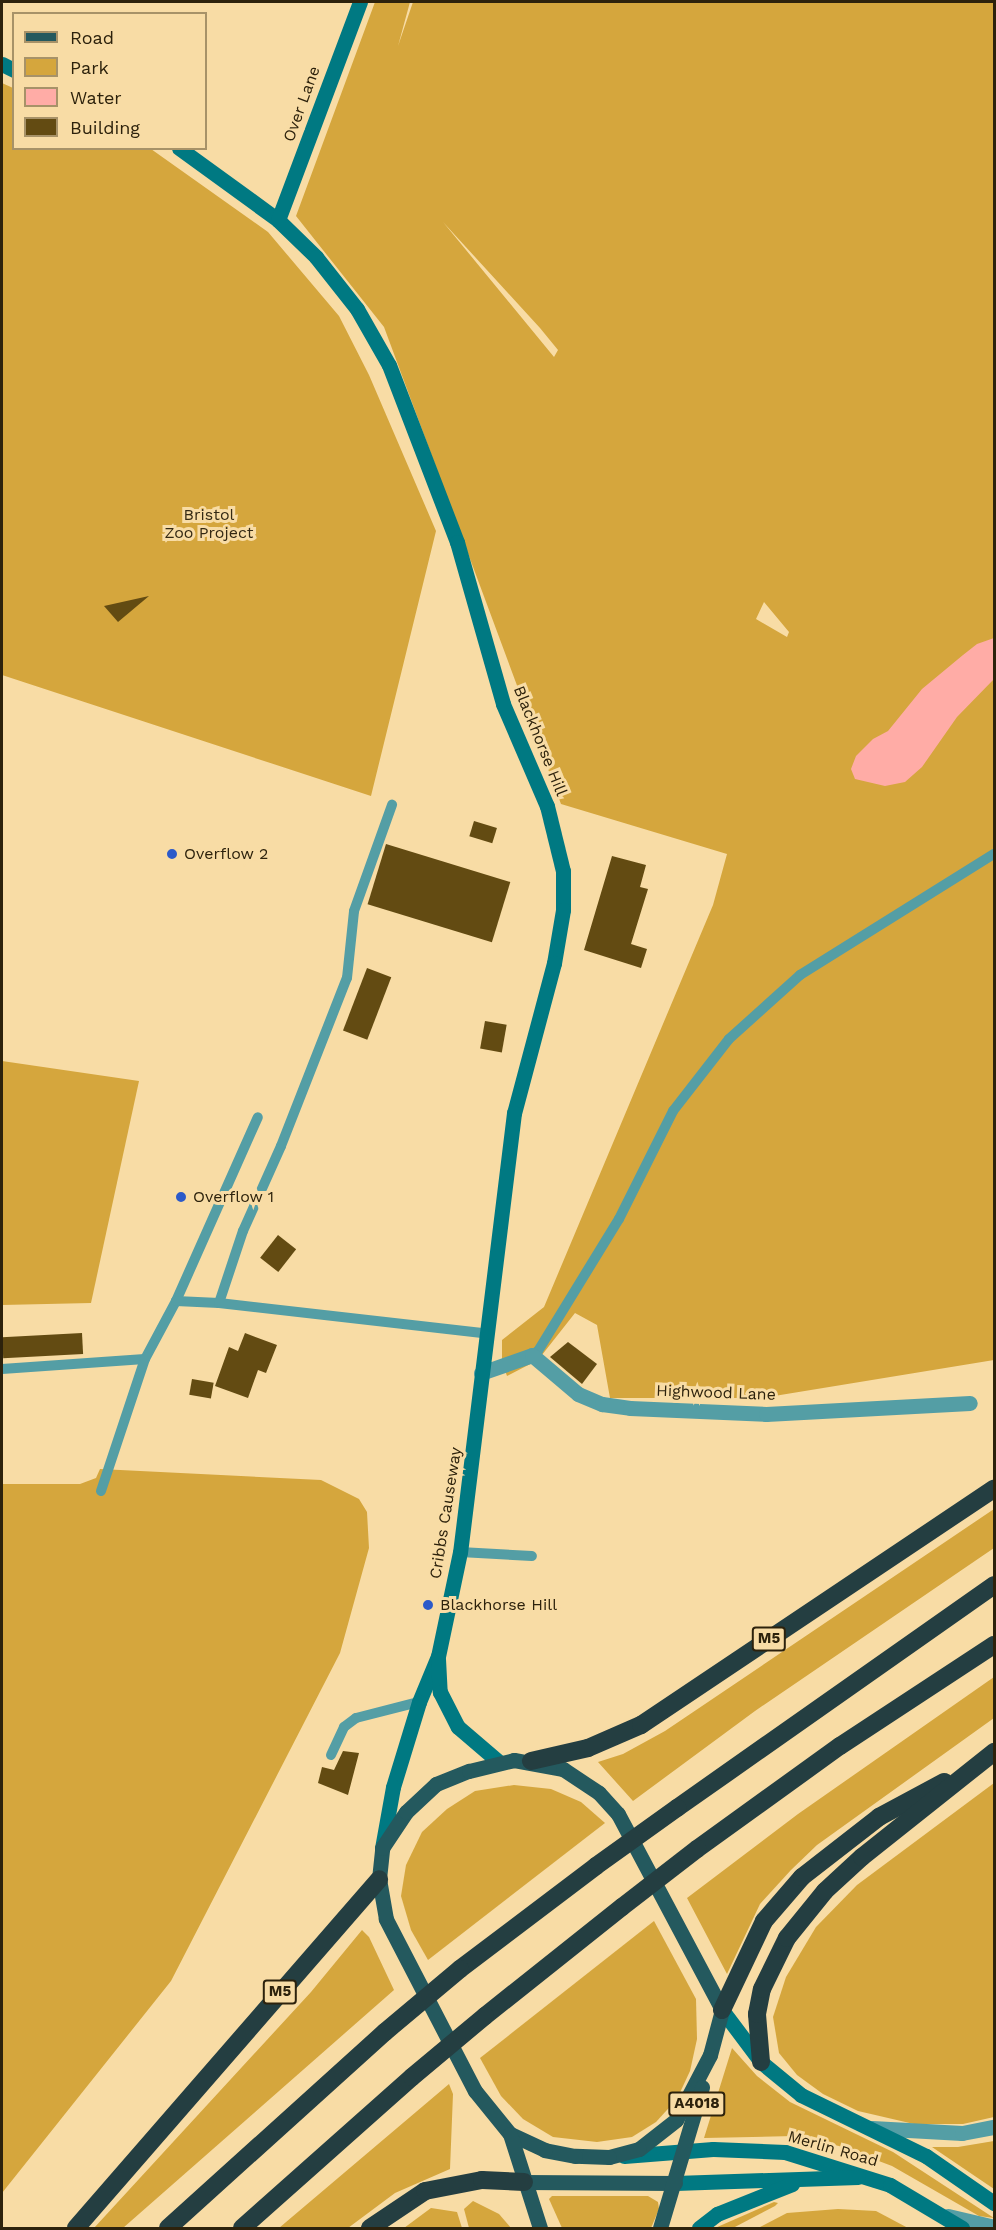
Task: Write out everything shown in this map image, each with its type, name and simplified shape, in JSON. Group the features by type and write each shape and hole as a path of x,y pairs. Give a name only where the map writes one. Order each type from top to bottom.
{"highway":[{"name":"M5","path":"531,1761 588,1748 641,1725 994,1489"},
{"path":"168,2229 385,2032 460,1969 676,1808 994,1585"},
{"path":"242,2229 412,2077 622,1907 697,1849 840,1746 994,1645"},
{"path":"722,2010 764,1921 802,1877 879,1817 992,1754"},
{"path":"761,2062 757,2014 762,1989 787,1938 825,1892 862,1857 992,1754"},
{"name":"M5","path":"76,2229 379,1879"},
{"path":"370,2229 425,2191 482,2180 524,2182"}],"main road":[{"name":"Over Lane","path":"278,220 360,2"},
{"name":"Blackhorse Hill","path":"182,150 278,220 338,283 389,365 458,542 503,704 557,839 563,871 563,909 554,963 514,1113 484,1333 481,1373"},
{"name":"Cribbs Causeway","path":"382,1848 393,1787 419,1702 438,1656 460,1552 481,1373"},
{"name":"Cribbs Causeway","path":"438,1656 440,1692 458,1727 500,1763"},
{"path":"510,2134 545,2150 609,2157 639,2149 676,2120 710,2055 722,2010 618,1814 580,1778 563,1769 531,1761 500,1763 436,1784 406,1812 382,1848 379,1879 386,1919 475,2091 510,2134 540,2229"},
{"name":"Merlin Road","path":"722,2010 761,2062 801,2095 872,2128 952,2171 994,2203"},
{"name":"A4018","path":"660,2229 684,2152 710,2055"},
{"name":"Merlin Road","path":"609,2157 684,2152 785,2152 868,2177 912,2195 945,2215 962,2229"},
{"path":"524,2182 675,2183 868,2177"},
{"path":"699,2229 717,2214 806,2179"}],"street":[{"path":"481,1373 532,1355"},
{"name":"Highwood Lane","path":"532,1355 578,1394 602,1404 621,1407 766,1413 970,1404"},
{"path":"872,2128 962,2133 994,2127"},
{"path":"945,2215 994,2227"}],"lane":[{"path":"219,1303 243,1231 281,1146 347,978 354,911 392,805"},
{"path":"532,1355 538,1351 619,1218 673,1111 729,1039 800,975 994,854"},
{"path":"100,1491 145,1359 176,1301 258,1117"},
{"path":"176,1301 219,1303 484,1333"},
{"path":"2,1369 145,1359"},
{"path":"460,1552 532,1556"},
{"path":"331,1755 344,1727 356,1718 419,1702"}],"green space":[{"path":"375,2 410,2 398,46 413,2 994,2 994,1360 762,1398 610,1398 597,1325 575,1313 538,1360 507,1376 502,1362 502,1340 544,1307 713,905 727,854 561,804 384,327 296,216","holes":["443,222 540,328 558,350 554,357","764,602 789,632 787,637 756,619"]},
{"name":"Bristol Zoo Project","path":"2,83 12,88 12,150 152,150 268,232 339,316 369,375 436,531 371,796 2,675"},
{"path":"2,1061 139,1081 91,1303 2,1305"},
{"path":"100,1469 321,1480 359,1499 367,1512 369,1548 340,1653 171,1981 2,2193 2,1484 80,1484 96,1478"},
{"path":"994,1509 994,1548 755,1711 633,1801 598,1762 623,1754 665,1731"},
{"path":"994,1677 994,1718 817,1845 760,1904 727,1974 687,1898 798,1814"},
{"path":"994,1783 994,2117 963,2124 914,2124 858,2111 823,2094 797,2075 779,2053 773,2017 786,1977 816,1927 857,1885"},
{"path":"514,1785 551,1789 581,1802 605,1823 428,1960 411,1930 401,1896 406,1865 422,1832 447,1809 475,1791"},
{"path":"654,1921 696,1999 697,2039 690,2071 677,2099 656,2122 632,2137 597,2142 553,2137 523,2119 501,2096 480,2058"},
{"path":"362,1930 369,1937 394,1990 123,2228 94,2228 311,1992"},
{"path":"732,2048 757,2076 790,2102 893,2152 994,2218 979,2216 892,2166 839,2146 794,2136 704,2138"},
{"path":"449,2084 453,2094 450,2169 395,2193 348,2228 279,2228"},
{"path":"994,2141 994,2189 932,2147 958,2147"},
{"path":"552,2196 648,2196 658,2202 659,2209 651,2228 562,2228 549,2199"},
{"path":"473,2201 499,2214 511,2228 469,2228 464,2209"},
{"path":"774,2202 778,2203 733,2228 715,2228"},
{"path":"431,2208 457,2212 462,2228 404,2228"},
{"path":"838,2209 876,2211 908,2228 758,2228 787,2213"}],"water":[{"path":"994,638 994,679 957,717 922,767 905,782 885,786 855,779 851,769 856,756 873,739 888,731 922,689 977,644"}],"building":[{"path":"149,596 118,622 104,606"},
{"path":"474,821 497,828 492,843 469,836"},
{"path":"386,844 510,882 492,942 368,904"},
{"path":"612,856 646,865 640,887 648,889 631,944 647,949 641,968 584,950"},
{"path":"367,968 391,977 367,1040 343,1031"},
{"path":"485,1021 507,1025 502,1052 480,1049"},
{"path":"278,1235 296,1249 278,1272 260,1258"},
{"path":"82,1333 83,1354 3,1358 2,1337"},
{"path":"245,1333 277,1345 266,1373 258,1370 248,1398 215,1386 229,1347 238,1351"},
{"path":"568,1342 597,1364 582,1384 550,1357"},
{"path":"192,1379 214,1383 211,1399 189,1395"},
{"path":"343,1751 359,1753 348,1795 318,1783 322,1767 334,1770"}],"place":[{"name":"Overflow 2","path":"172,854"},
{"name":"Overflow 1","path":"181,1197"},
{"name":"Blackhorse Hill","path":"428,1605"}]}
